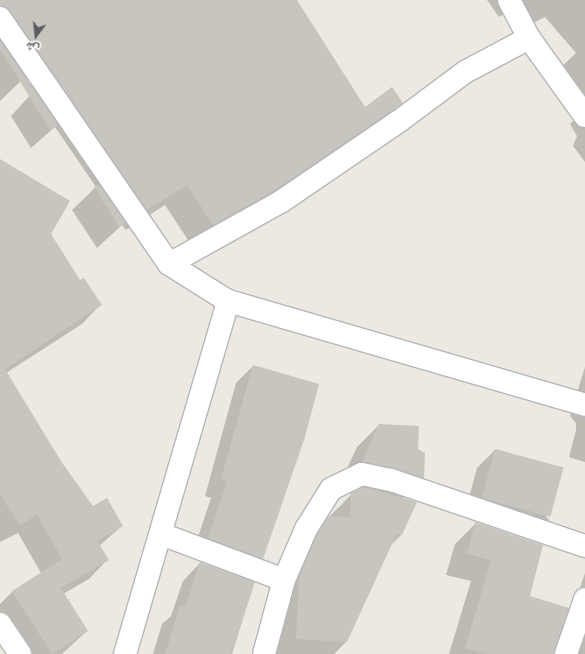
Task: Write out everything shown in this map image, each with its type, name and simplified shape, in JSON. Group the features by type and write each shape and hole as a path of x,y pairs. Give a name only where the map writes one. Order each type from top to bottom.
{"street":[{"path":"509,0 529,38 585,116"},
{"path":"0,18 169,264 228,301 583,398"},
{"path":"169,264 282,201 398,122 465,72 529,38"},
{"path":"125,654 228,301"},
{"path":"264,654 284,580 306,529 331,489 362,474 391,480 585,546"},
{"path":"161,534 284,580"},
{"path":"566,654 585,599"},
{"path":"0,624 20,654"}],"building":[{"path":"0,0 297,0 365,107 392,87 403,103 275,190 213,225 187,185 147,210 10,11 0,6"},
{"path":"0,40 58,125 50,130 0,49"},
{"path":"0,159 70,201 51,234 80,280 84,278 102,305 5,369 62,463 93,506 107,498 123,526 97,541 109,560 61,588 88,631 52,654 12,591 62,559 37,515 20,525 0,495"},
{"path":"99,184 126,223 119,227 94,187"},
{"path":"253,365 319,384 305,437 263,559 208,538 227,481 221,479"},
{"path":"379,424 419,426 418,449 425,453 424,478 394,468 362,462"},
{"path":"495,449 564,467 550,517 482,498"},
{"path":"364,487 417,502 402,535 397,533 347,642 296,639 299,577 317,535 329,516 350,517 351,493"},
{"path":"475,522 543,545 530,596 569,608 554,654 486,654 465,648 491,560 467,554"},
{"path":"200,562 255,582 231,654 165,654 180,605 185,607"}]}
